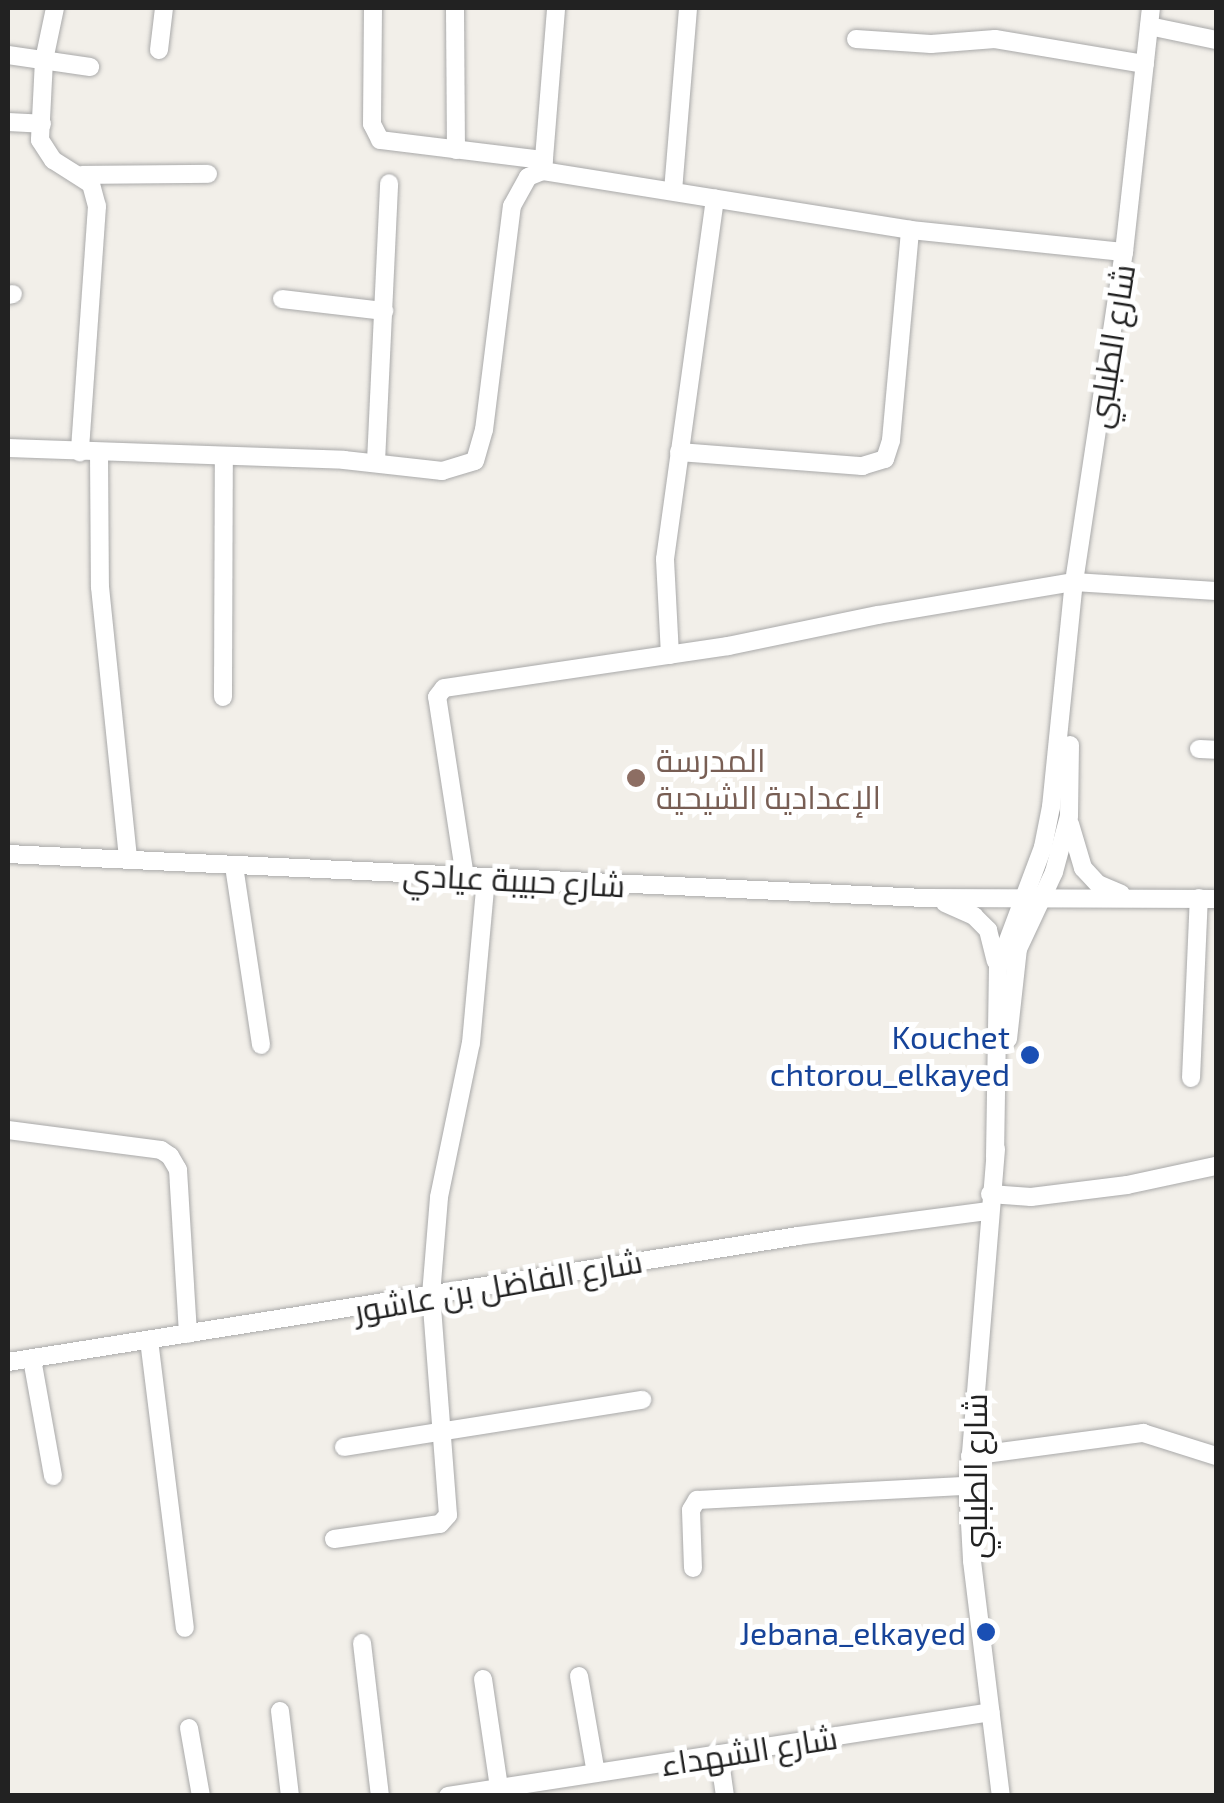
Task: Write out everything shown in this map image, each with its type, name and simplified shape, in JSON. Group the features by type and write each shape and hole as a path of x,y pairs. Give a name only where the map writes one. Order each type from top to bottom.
{"street":[{"path":"56,8 44,60 44,152 82,175 94,190 97,224 90,452 128,860"},
{"path":"158,50 164,8"},
{"path":"373,8 372,124 376,135 395,144 456,150 910,230 1124,252"},
{"path":"455,8 456,150"},
{"path":"8,448 376,462 442,471 475,462 484,430 512,206 528,177 543,165 556,8"},
{"path":"673,191 688,8"},
{"path":"1150,17 1216,40"},
{"name":"شارع الطبلبي","path":"995,1157 998,976 1020,898 1048,828 1067,685 1074,582 1124,252 1150,17"},
{"path":"856,39 932,44 995,39 1145,64"},
{"path":"8,55 90,67"},
{"path":"8,122 42,124"},
{"path":"82,175 208,174"},
{"path":"376,462 388,183"},
{"path":"670,655 665,559 715,198"},
{"path":"679,452 862,466 885,459 891,440 910,230"},
{"path":"282,299 384,311"},
{"path":"222,697 224,458"},
{"path":"465,877 439,692 1074,582 1216,591"},
{"name":"شارع الطبلبي","path":"1001,1796 968,1486 989,1202 1005,1102 1013,972 1027,923 1054,872 1069,816 1067,685"},
{"path":"1069,816 1072,844 1083,868 1110,890 1136,897"},
{"name":"شارع حبيبة عيادي","path":"8,854 926,898 1208,898"},
{"path":"234,866 261,1044"},
{"path":"334,1539 447,1519 431,1296 439,1197 472,1043 486,878"},
{"path":"926,898 960,908 988,930 998,976"},
{"path":"1190,1078 1208,898"},
{"path":"8,1130 161,1150 170,1156 178,1170 188,1334"},
{"name":"شارع الفاضل بن عاشور","path":"8,1362 989,1202 1128,1185 1216,1166"},
{"path":"149,1340 185,1628"},
{"path":"32,1358 53,1476"},
{"path":"344,1447 441,1435 642,1400"},
{"path":"970,1456 1144,1432 1216,1456"},
{"path":"693,1568 691,1510 697,1500 968,1486"},
{"path":"362,1643 380,1796"},
{"path":"579,1676 596,1773"},
{"path":"484,1678 499,1788"},
{"path":"280,1711 290,1796"},
{"name":"شارع الشهداء","path":"457,1795 990,1712"},
{"path":"189,1728 200,1796"},
{"path":"719,1754 725,1796"}],"place":[{"name":"المدرسة الإعدادية الشيحية","path":"636,778"},
{"name":"Kouchet chtorou_elkayed","path":"1030,1055"},
{"name":"Jebana_elkayed","path":"986,1632"}]}
